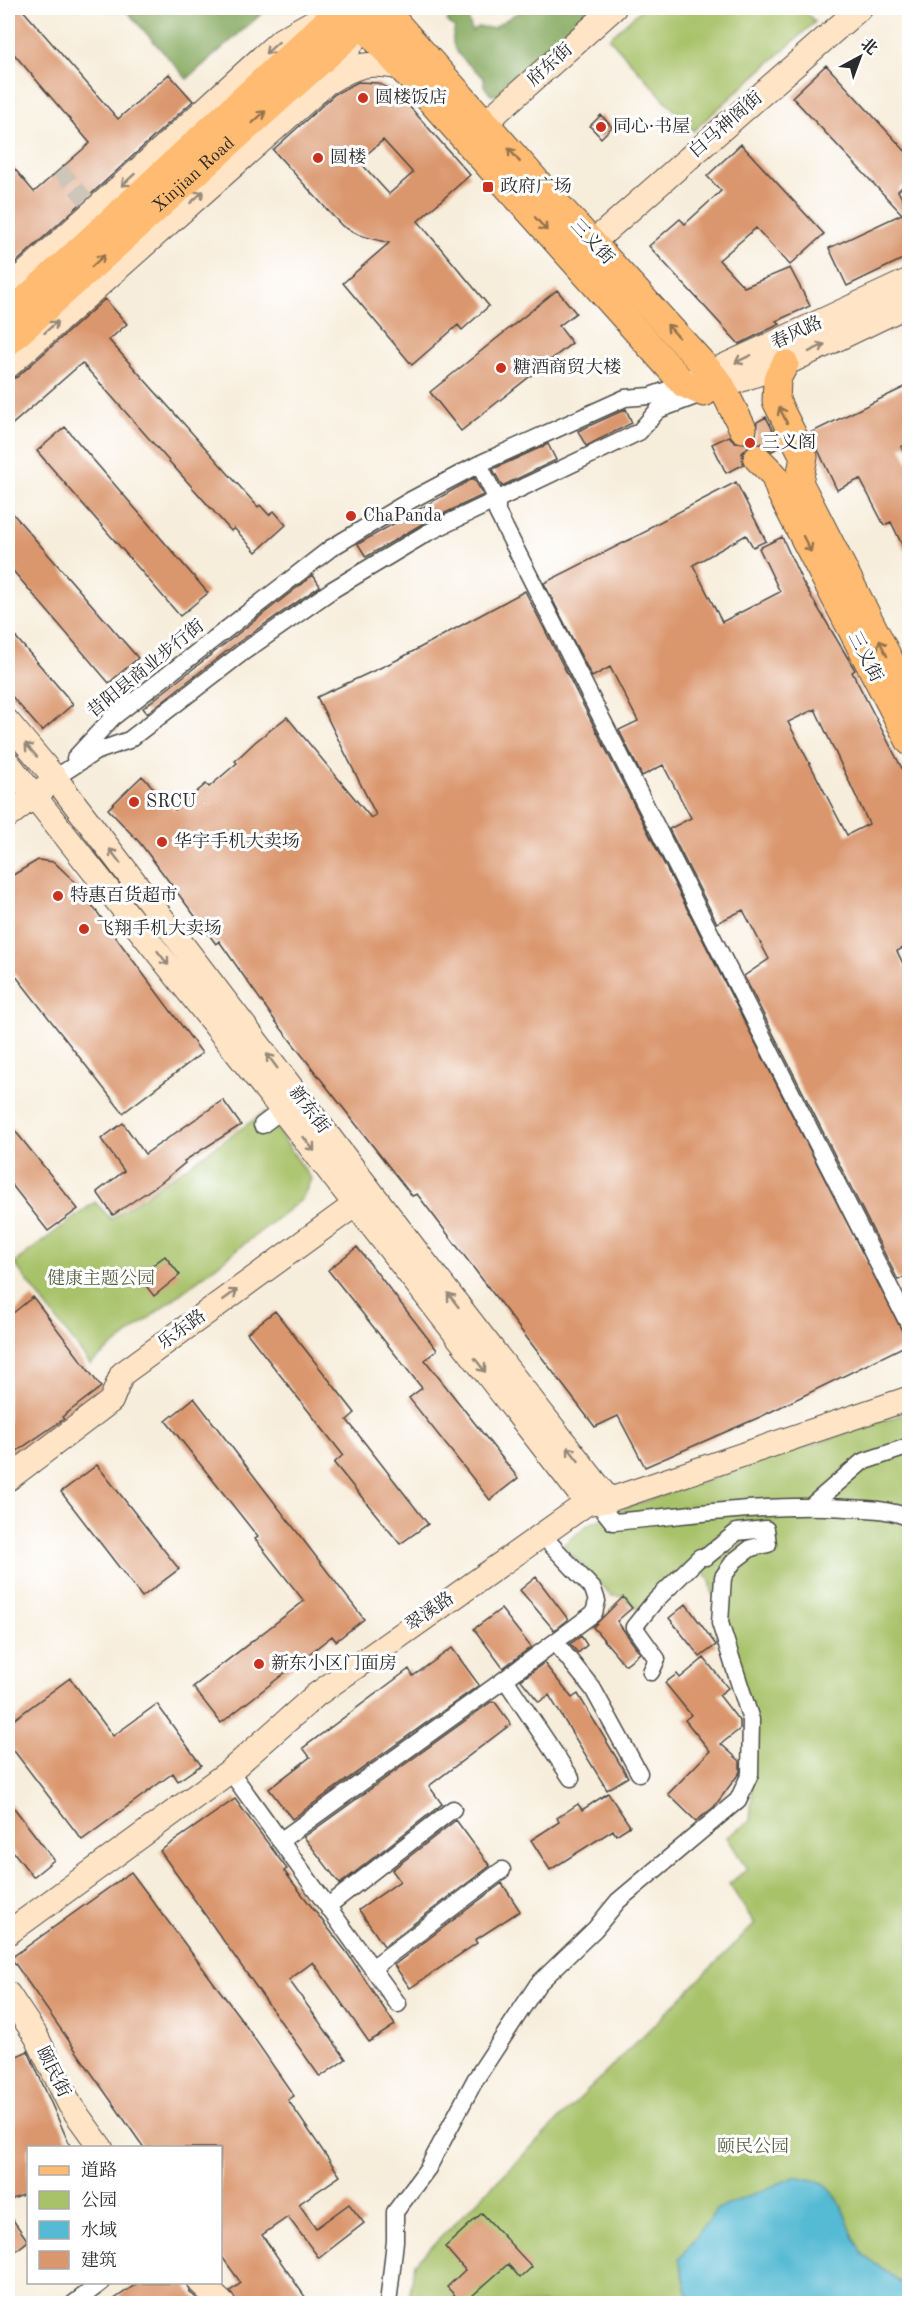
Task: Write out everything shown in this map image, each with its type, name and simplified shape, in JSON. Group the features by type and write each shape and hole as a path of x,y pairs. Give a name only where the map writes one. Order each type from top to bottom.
{"main road":[{"name":"府东街","path":"486,122 614,8"},
{"name":"白马神阁街","path":"592,243 860,8"},
{"name":"三义街","path":"359,10 486,122 592,243 743,429"},
{"name":"三义街","path":"359,10 403,68 706,384"},
{"path":"8,366 332,77 359,10"},
{"name":"Xinjian Road","path":"8,316 97,212 359,10"},
{"name":"Xinjian Road","path":"8,342 359,10"},
{"path":"324,85 352,67 377,63 403,68"},
{"path":"8,289 97,212"},
{"name":"春风路","path":"706,384 909,280"},
{"name":"春风路","path":"706,384 785,364 909,304"},
{"name":"三义街","path":"777,472 804,457 776,401 777,379 785,364"},
{"name":"三义街","path":"777,472 909,700"},
{"name":"三义街","path":"777,472 780,492 909,742"},
{"name":"新东街","path":"8,722 55,778 363,1198 598,1502"},
{"name":"新东街","path":"8,763 282,1110 363,1198"},
{"path":"8,816 36,796 55,778"},
{"name":"乐东路","path":"8,1479 111,1401 122,1374 363,1198"},
{"name":"翠溪路","path":"8,1933 230,1771 316,1695 541,1534 598,1502 909,1398"},
{"name":"颐民街","path":"8,1994 36,2036 70,2105 100,2146"},
{"path":"201,2284 223,2304"}],"street":[{"name":"昔阳县商业步行街","path":"55,778 112,718 331,548 411,500 479,464 625,398 650,396 706,384"},
{"path":"55,778 95,752 129,740 242,654 332,590 427,533 639,432 658,410 706,384"},
{"path":"479,464 496,500 497,512 653,824 758,1023 909,1327"},
{"path":"262,1125 282,1110"},
{"path":"811,1506 862,1462 909,1446"},
{"path":"598,1502 613,1522 712,1511 811,1506 892,1511 909,1518"},
{"path":"388,2304 395,2241 395,2212 428,2168 475,2080 538,1984 595,1929 618,1900 738,1800 750,1774 751,1720 720,1623 723,1577 734,1561 751,1548 768,1544 766,1529 737,1532 706,1557 700,1557 654,1602 634,1627 657,1659 651,1672"},
{"path":"280,1841 594,1613 597,1601 593,1589 541,1534"},
{"path":"555,1642 593,1689 639,1773"},
{"path":"505,1678 571,1778"},
{"path":"230,1771 398,2004"},
{"path":"327,1906 453,1809"},
{"path":"372,1968 502,1870"},
{"path":"73,2304 101,2284"}],"green space":[{"path":"124,8 268,8 187,79"},
{"path":"525,8 591,8 587,12 594,19 574,32 567,30 561,35 562,43 540,61 531,61 532,71 519,82 505,80 505,95 491,95 484,86 484,78 456,50 453,44 455,28 447,21 451,16 468,18 472,31 478,27 493,28"},
{"path":"643,8 802,8 815,22 693,131 609,38"},
{"name":"健康主题公园","path":"265,1112 311,1179 302,1199 90,1364 14,1263 95,1202 111,1219"},
{"name":"颐民公园","path":"909,1412 909,2303 408,2304 415,2263 755,1924 729,1884 747,1869 727,1837 750,1821 752,1796 747,1722 726,1652 710,1581 693,1559 639,1610 623,1596 612,1596 563,1545 588,1525 622,1509"}],"water":[{"path":"797,2176 825,2184 832,2190 858,2247 869,2260 899,2281 908,2294 909,2303 698,2304 688,2295 679,2259 717,2209"}],"building":[{"path":"8,8 21,8 118,119 169,74 193,101 8,270 8,161 34,192 90,143 8,47"},
{"path":"826,65 909,155 909,180 898,191 909,211 909,256 847,286 829,248 902,214 792,97"},
{"path":"358,82 378,83 402,95 470,175 418,221 489,306 462,330 458,325 412,365 343,283 389,243 359,235 342,226 273,150 335,94","holes":["383,140 413,173 389,194 359,161"]},
{"name":"同心·书屋","path":"601,115 612,127 601,138 590,126"},
{"path":"741,144 824,234 790,265 756,228 719,260 744,287 790,268 810,306 776,321 780,324 739,344 649,246 680,219 685,224 721,191 707,176"},
{"name":"糖酒商贸大楼","path":"557,290 576,313 559,326 572,343 461,431 430,392"},
{"path":"105,299 127,324 109,340 258,507 260,505 269,515 274,511 286,525 256,552 234,528 231,531 82,363 8,428 8,380 17,377"},
{"path":"909,385 909,443 901,447 909,464 909,559 891,522 884,525 860,479 837,490 810,433"},
{"path":"626,409 632,423 586,446 578,431"},
{"path":"766,417 781,446 772,451 762,443 752,443 742,453 743,465 726,473 712,444 729,436 735,442 749,443 756,437 757,422"},
{"path":"65,427 208,593 180,616 37,451"},
{"path":"548,444 556,460 502,486 493,469"},
{"path":"474,478 483,495 422,524 366,557 358,544"},
{"path":"736,482 766,541 753,547 746,535 693,565 722,622 780,592 759,548 782,537 803,583 855,670 852,672 909,782 909,945 897,951 909,976 909,1275 898,1280 744,976 769,959 743,910 717,923 669,829 691,818 663,765 642,776 619,730 638,721 610,667 592,677 544,583 649,530 648,528","holes":["815,709 869,824 847,835 788,722"]},
{"path":"8,508 138,658 109,683 8,565"},
{"path":"313,575 320,586 236,644 147,713 143,708"},
{"path":"525,591 909,1344 760,1417 645,1467 618,1416 595,1427 417,1194 412,1196 276,1022 219,941 216,944 140,843 108,809 142,776 175,810 206,784 209,787 237,763 235,761 255,742 287,717 371,818 376,815 317,697 397,660"},
{"path":"8,628 73,704 42,731 8,692"},
{"path":"38,860 54,862 74,881 202,1053 123,1113 8,966 8,878"},
{"path":"223,1100 241,1125 184,1161 185,1163 163,1181 113,1215 97,1192 124,1171 101,1139 123,1123 145,1154"},
{"path":"8,1122 78,1209 48,1231 8,1180"},
{"path":"357,1247 437,1350 425,1360 518,1478 490,1500 409,1398 422,1388 328,1270"},
{"path":"165,1256 180,1275 154,1296 138,1276"},
{"path":"33,1297 101,1387 62,1417 64,1419 8,1457 8,1317"},
{"path":"275,1311 355,1413 347,1420 428,1524 400,1544 334,1463 343,1455 247,1333"},
{"path":"194,1398 364,1619 336,1641 332,1636 221,1723 193,1687 304,1601 255,1539 258,1537 166,1421"},
{"path":"97,1465 179,1569 142,1597 61,1492"},
{"path":"536,1577 568,1619 554,1630 520,1590"},
{"path":"623,1597 632,1608 617,1621 640,1653 625,1665 593,1627"},
{"path":"686,1604 716,1645 700,1657 669,1618"},
{"path":"501,1609 531,1647 503,1668 474,1629"},
{"path":"581,1636 587,1645 578,1653 570,1644"},
{"path":"452,1648 479,1685 292,1819 269,1789 310,1757 303,1748 409,1669 413,1676"},
{"path":"704,1658 728,1688 719,1695 740,1722 740,1729 721,1744 740,1761 740,1772 714,1807 696,1821 668,1794 710,1751 685,1720 691,1715 665,1683 677,1674 680,1678"},
{"path":"544,1663 572,1698 578,1694 628,1777 607,1790 549,1695 539,1702 521,1680"},
{"path":"70,1678 113,1736 157,1704 201,1765 178,1781 173,1773 82,1840 8,1743 8,1724"},
{"path":"491,1702 495,1702 511,1724 429,1786 442,1804 340,1884 304,1837"},
{"path":"608,1793 630,1826 616,1835 613,1830 550,1870 531,1840 559,1822 557,1818 578,1804 582,1810"},
{"path":"235,1799 287,1869 284,1871 348,1954 395,2025 369,2042 313,1962 289,1980 346,2059 320,2077 160,1851"},
{"path":"8,1800 54,1860 33,1877 8,1845"},
{"path":"456,1820 490,1866 384,1946 359,1910 400,1881 392,1870"},
{"path":"131,1872 241,2019 294,2096 288,2100 340,2176 299,2204 316,2228 349,2204 364,2223 319,2258 288,2217 262,2235 310,2304 237,2304 230,2291 241,2283 222,2257 222,2146 143,2146 11,1958"},
{"path":"502,1883 520,1911 475,1940 477,1943 410,1988 394,1965"},
{"path":"28,2051 70,2146 27,2146 27,2193 8,2201 8,2060"},
{"path":"8,2213 27,2242 8,2257"},
{"path":"482,2213 532,2267 520,2278 508,2264 463,2304 447,2287 465,2270 445,2247"},
{"path":"137,2284 186,2284 190,2292 202,2304 107,2304"}],"tunnel":[{"path":"60,170 87,201"}],"place":[{"name":"圆楼饭店","path":"363,98"},
{"name":"同心·书屋","path":"601,127"},
{"name":"圆楼","path":"318,158"},
{"name":"政府广场","path":"488,187"},
{"name":"糖酒商贸大楼","path":"501,368"},
{"name":"三义阁","path":"750,443"},
{"name":"ChaPanda","path":"351,516"},
{"name":"SRCU","path":"134,802"},
{"name":"华宇手机大卖场","path":"162,842"},
{"name":"特惠百货超市","path":"58,896"},
{"name":"飞翔手机大卖场","path":"84,929"},
{"name":"新东小区门面房","path":"259,1664"}]}
